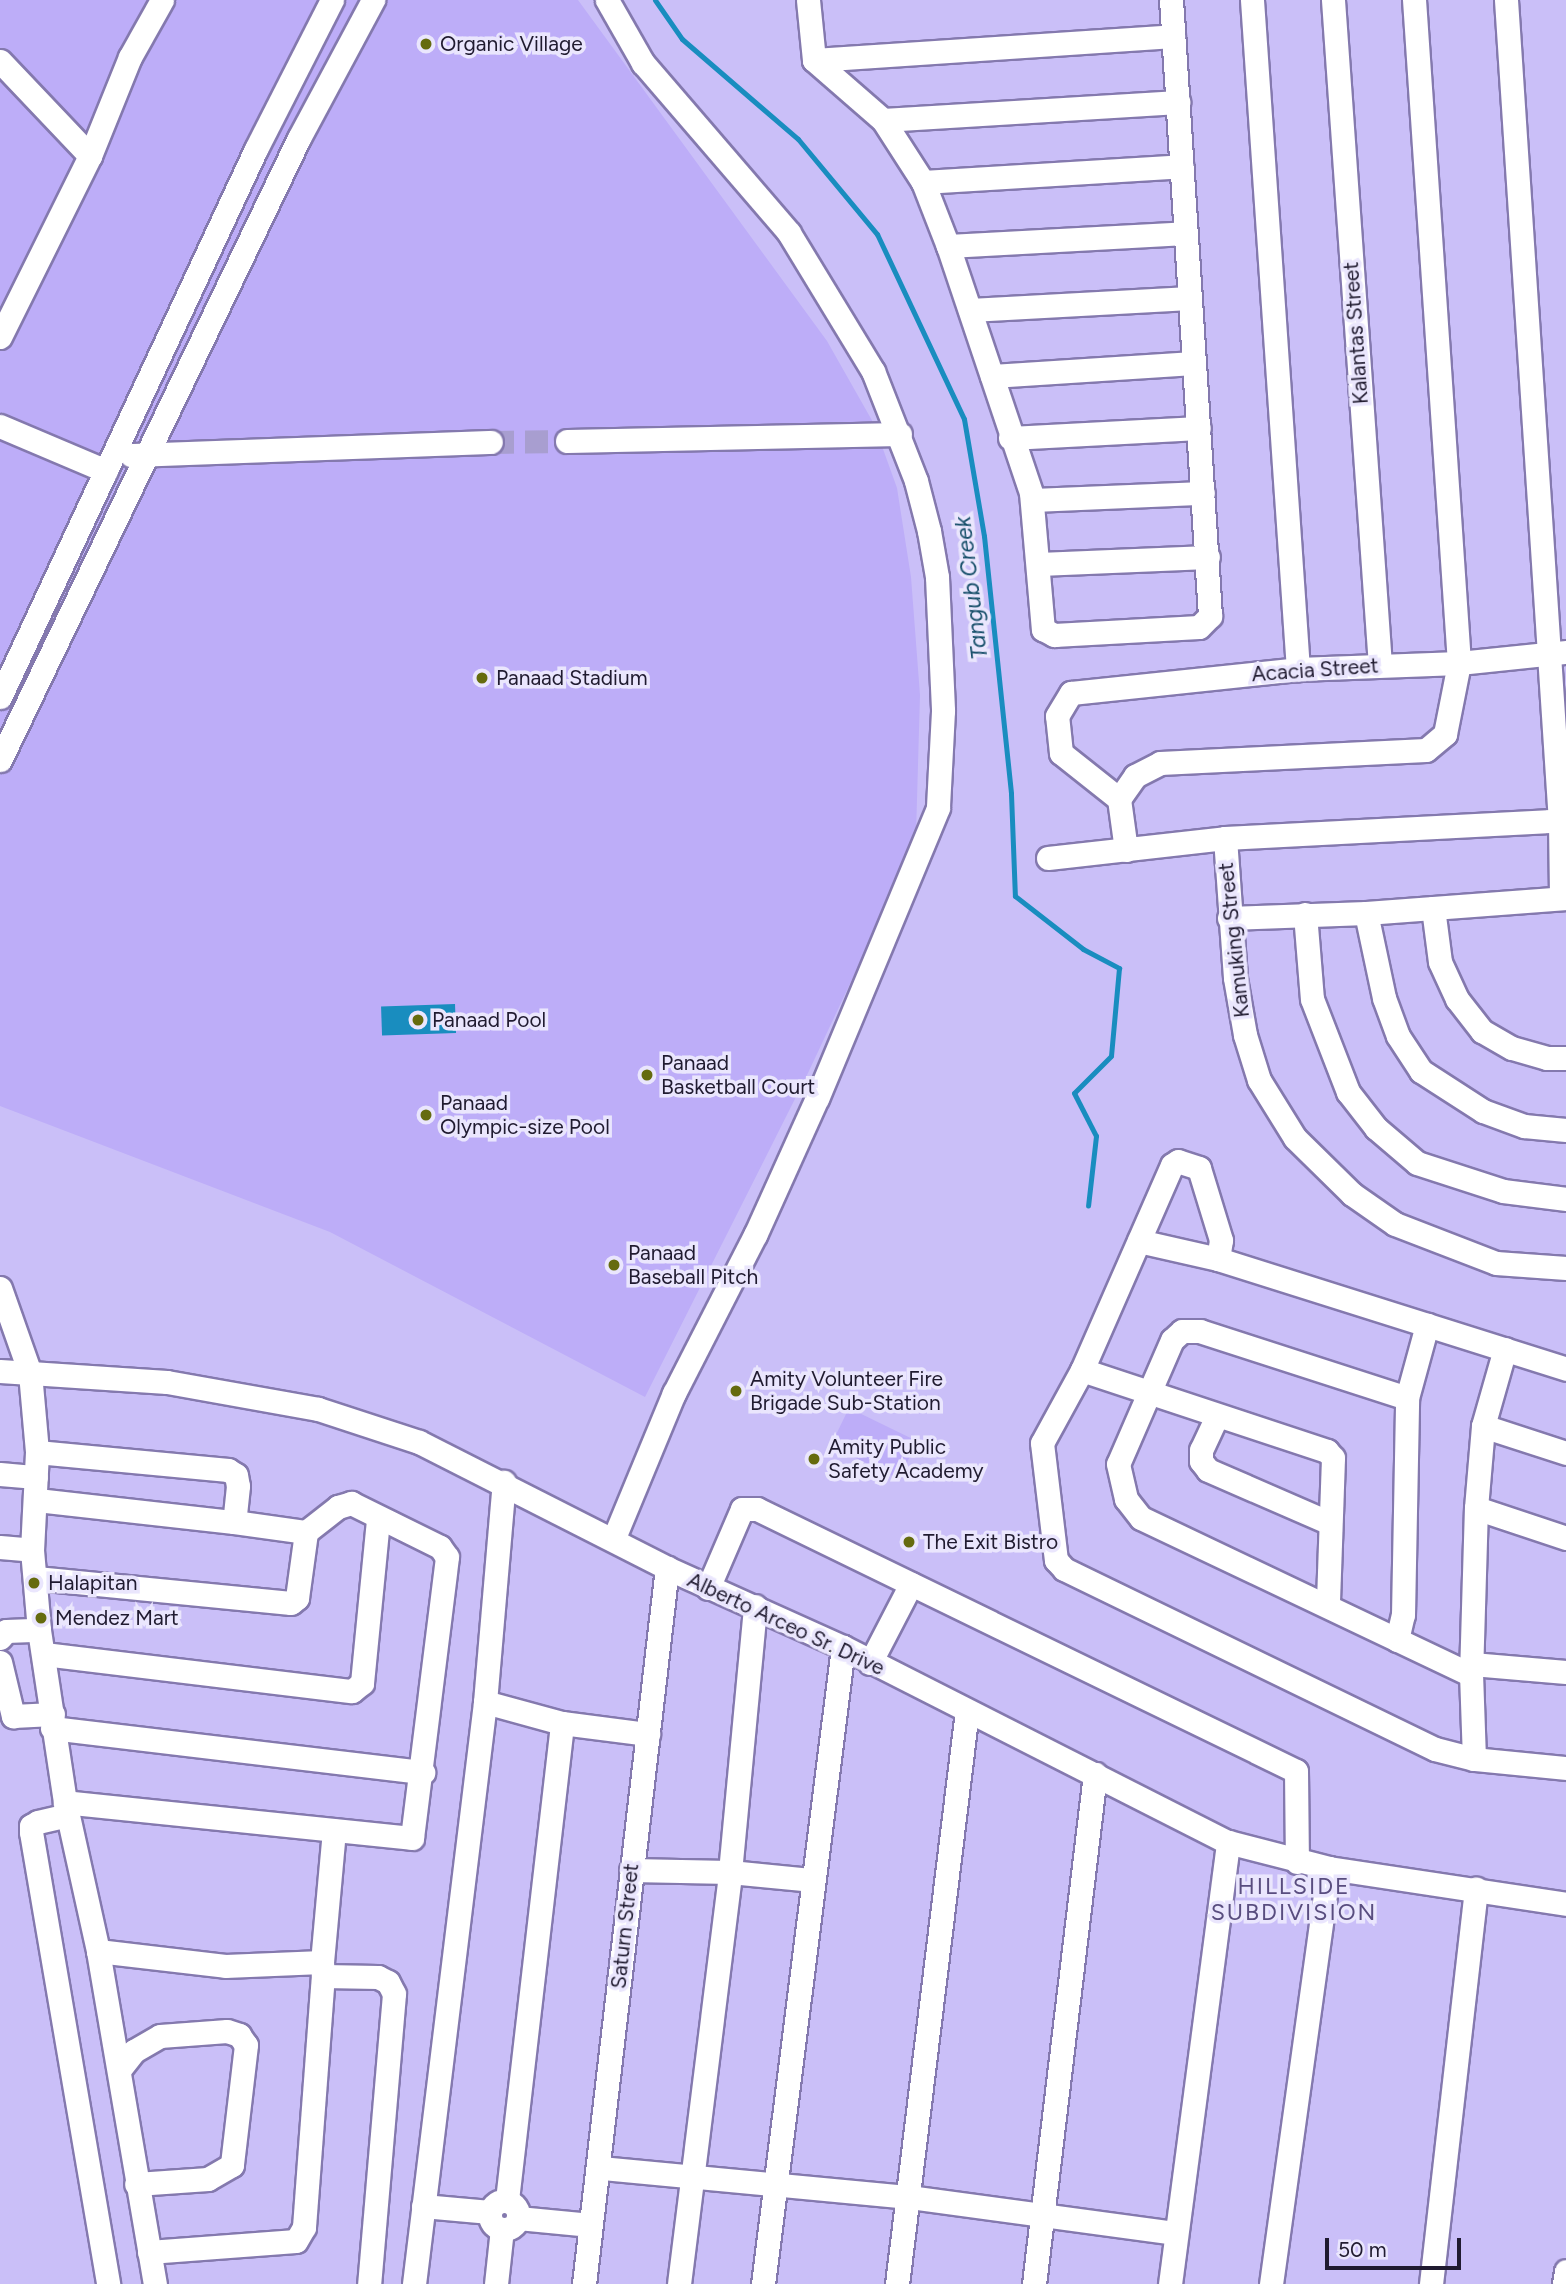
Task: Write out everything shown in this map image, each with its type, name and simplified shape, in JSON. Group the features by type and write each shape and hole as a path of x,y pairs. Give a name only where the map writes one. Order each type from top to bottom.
{"street":[{"path":"0,337 6,299 90,156 130,57 162,0"},
{"path":"0,697 280,100 332,0"},
{"path":"0,760 144,455 344,47 373,0"},
{"path":"607,0 643,63 789,233 873,371 900,435 919,493 937,577 943,711 939,808 817,1098 755,1235 674,1394 614,1538"},
{"path":"808,0 814,60 883,120 923,182 948,246 1010,438 1033,500 1044,629 1054,635 1206,625 1210,616 1171,0"},
{"path":"1252,0 1298,669"},
{"name":"Kalantas Street","path":"1332,0 1380,665"},
{"path":"1126,850 1119,799 1135,776 1160,763 1426,750 1446,734 1459,663 1414,0"},
{"path":"1229,918 1366,913 1564,898 1557,652 1506,0"},
{"path":"814,60 1173,36"},
{"path":"0,61 90,156"},
{"path":"883,120 1178,102"},
{"path":"923,182 1182,166"},
{"path":"948,246 1186,233"},
{"path":"970,310 1190,298"},
{"path":"992,376 1194,363"},
{"path":"0,426 110,462 144,455 491,442"},
{"path":"1010,438 1199,429"},
{"path":"567,441 900,435"},
{"path":"1033,500 1203,493"},
{"path":"1039,564 1208,557"},
{"name":"Acacia Street","path":"1119,799 1061,753 1057,716 1066,698 1298,669 1459,663 1557,652"},
{"path":"1048,858 1224,838 1563,821"},
{"name":"Kamuking Street","path":"1224,838 1229,918 1245,1035 1259,1080 1295,1138 1352,1194 1395,1224 1496,1263 1566,1268"},
{"path":"1433,908 1440,962 1457,999 1482,1031 1512,1048 1547,1058 1566,1058"},
{"path":"1366,913 1384,998 1398,1036 1422,1070 1483,1111 1524,1126 1566,1130"},
{"path":"1305,914 1312,999 1348,1092 1376,1128 1417,1163 1503,1191 1566,1199"},
{"path":"1219,1259 1220,1240 1213,1205 1199,1168 1187,1162 1172,1165 1082,1370 1042,1443 1055,1552 1064,1569 1435,1749 1474,1759 1566,1768"},
{"path":"1139,1241 1219,1259 1566,1369"},
{"path":"0,1288 30,1373 37,1452 33,1550 38,1630 67,1808 120,2069 136,2184 155,2284"},
{"path":"1397,1640 1403,1615 1407,1398 1427,1325"},
{"path":"1407,1398 1200,1331 1182,1331 1172,1340 1118,1464 1132,1513 1328,1604 1397,1640 1471,1670 1566,1672"},
{"path":"1474,1759 1471,1670 1476,1508 1483,1426 1504,1349"},
{"path":"1082,1370 1327,1451 1333,1458 1328,1604"},
{"name":"Alberto Arceo Sr. Drive","path":"0,1371 167,1382 318,1409 419,1442 504,1482 708,1588 755,1606 843,1647 1228,1842 1297,1862 1329,1868 1566,1904"},
{"path":"1217,1416 1201,1450 1201,1461 1208,1470 1330,1523"},
{"path":"1483,1426 1566,1453"},
{"path":"37,1452 228,1470 236,1475 238,1486 234,1522"},
{"path":"0,1474 36,1488 306,1532"},
{"path":"414,2284 485,1702 504,1482"},
{"path":"36,1578 291,1602 297,1598 306,1532 344,1503 362,1506 378,1520 440,1547 447,1557 423,1772 412,1838 67,1808 31,1826 108,2284"},
{"path":"708,1588 742,1509 747,1507 1296,1771 1297,1862"},
{"path":"1476,1508 1566,1538"},
{"path":"44,1654 352,1691 362,1683 378,1520"},
{"path":"0,1547 33,1550"},
{"name":"Saturn Street","path":"584,2284 601,2168 631,1870 667,1568"},
{"path":"870,1663 911,1584"},
{"path":"679,2284 730,1872 755,1606"},
{"path":"0,1638 6,1632 38,1630"},
{"path":"763,2284 811,1880 843,1647"},
{"path":"0,1662 13,1716 423,1772"},
{"path":"485,1702 562,1723 648,1734"},
{"path":"897,2284 967,1711"},
{"path":"496,2284 562,1723"},
{"path":"1034,2284 1095,1774"},
{"path":"149,2252 296,2241 304,2227 334,1832"},
{"path":"1170,2284 1228,1842"},
{"path":"1271,2284 1329,1868"},
{"path":"631,1870 730,1872 811,1880"},
{"path":"1431,2284 1476,1889"},
{"path":"98,1951 225,1966 323,1969 388,1982 394,1994 369,2284"},
{"path":"120,2069 134,2051 160,2036 227,2031 239,2035 246,2045 232,2165 208,2179 136,2184"},
{"path":"601,2168 775,2188 909,2197 1176,2233"},
{"path":"423,2206 591,2225"},
{"path":"1564,2284 1566,2270"}],"shaded area":[{"path":"0,0 578,0 827,341 874,424 897,488 911,577 920,695 916,835 910,856 808,1073 645,1397 330,1232 0,1106"},
{"path":"849,1408 917,1441 899,1479 831,1446"}],"water":[{"name":"Panaad Pool","path":"455,1004 456,1033 382,1036 381,1007"}],"waterway":[{"name":"Tangub Creek","path":"655,0 682,39 798,139 877,234 964,419 984,536 1011,794 1015,896 1083,949 1119,968 1111,1056 1074,1093 1096,1136 1088,1206"}],"tunnel":[{"path":"491,442 567,441"}],"place":[{"name":"Organic Village","path":"426,44"},
{"name":"Panaad Stadium","path":"482,678"},
{"name":"Panaad Pool","path":"418,1020"},
{"name":"Panaad Basketball Court","path":"647,1075"},
{"name":"Panaad Olympic-size Pool","path":"426,1115"},
{"name":"Panaad Baseball Pitch","path":"614,1265"},
{"name":"Amity Volunteer Fire Brigade Sub-Station","path":"736,1391"},
{"name":"Amity Public Safety Academy","path":"814,1459"},
{"name":"The Exit Bistro","path":"909,1542"},
{"name":"Halapitan","path":"34,1583"},
{"name":"Mendez Mart","path":"41,1618"}],"district":[{"name":"HILLSIDE SUBDIVISION","path":"1294,1899"}]}
